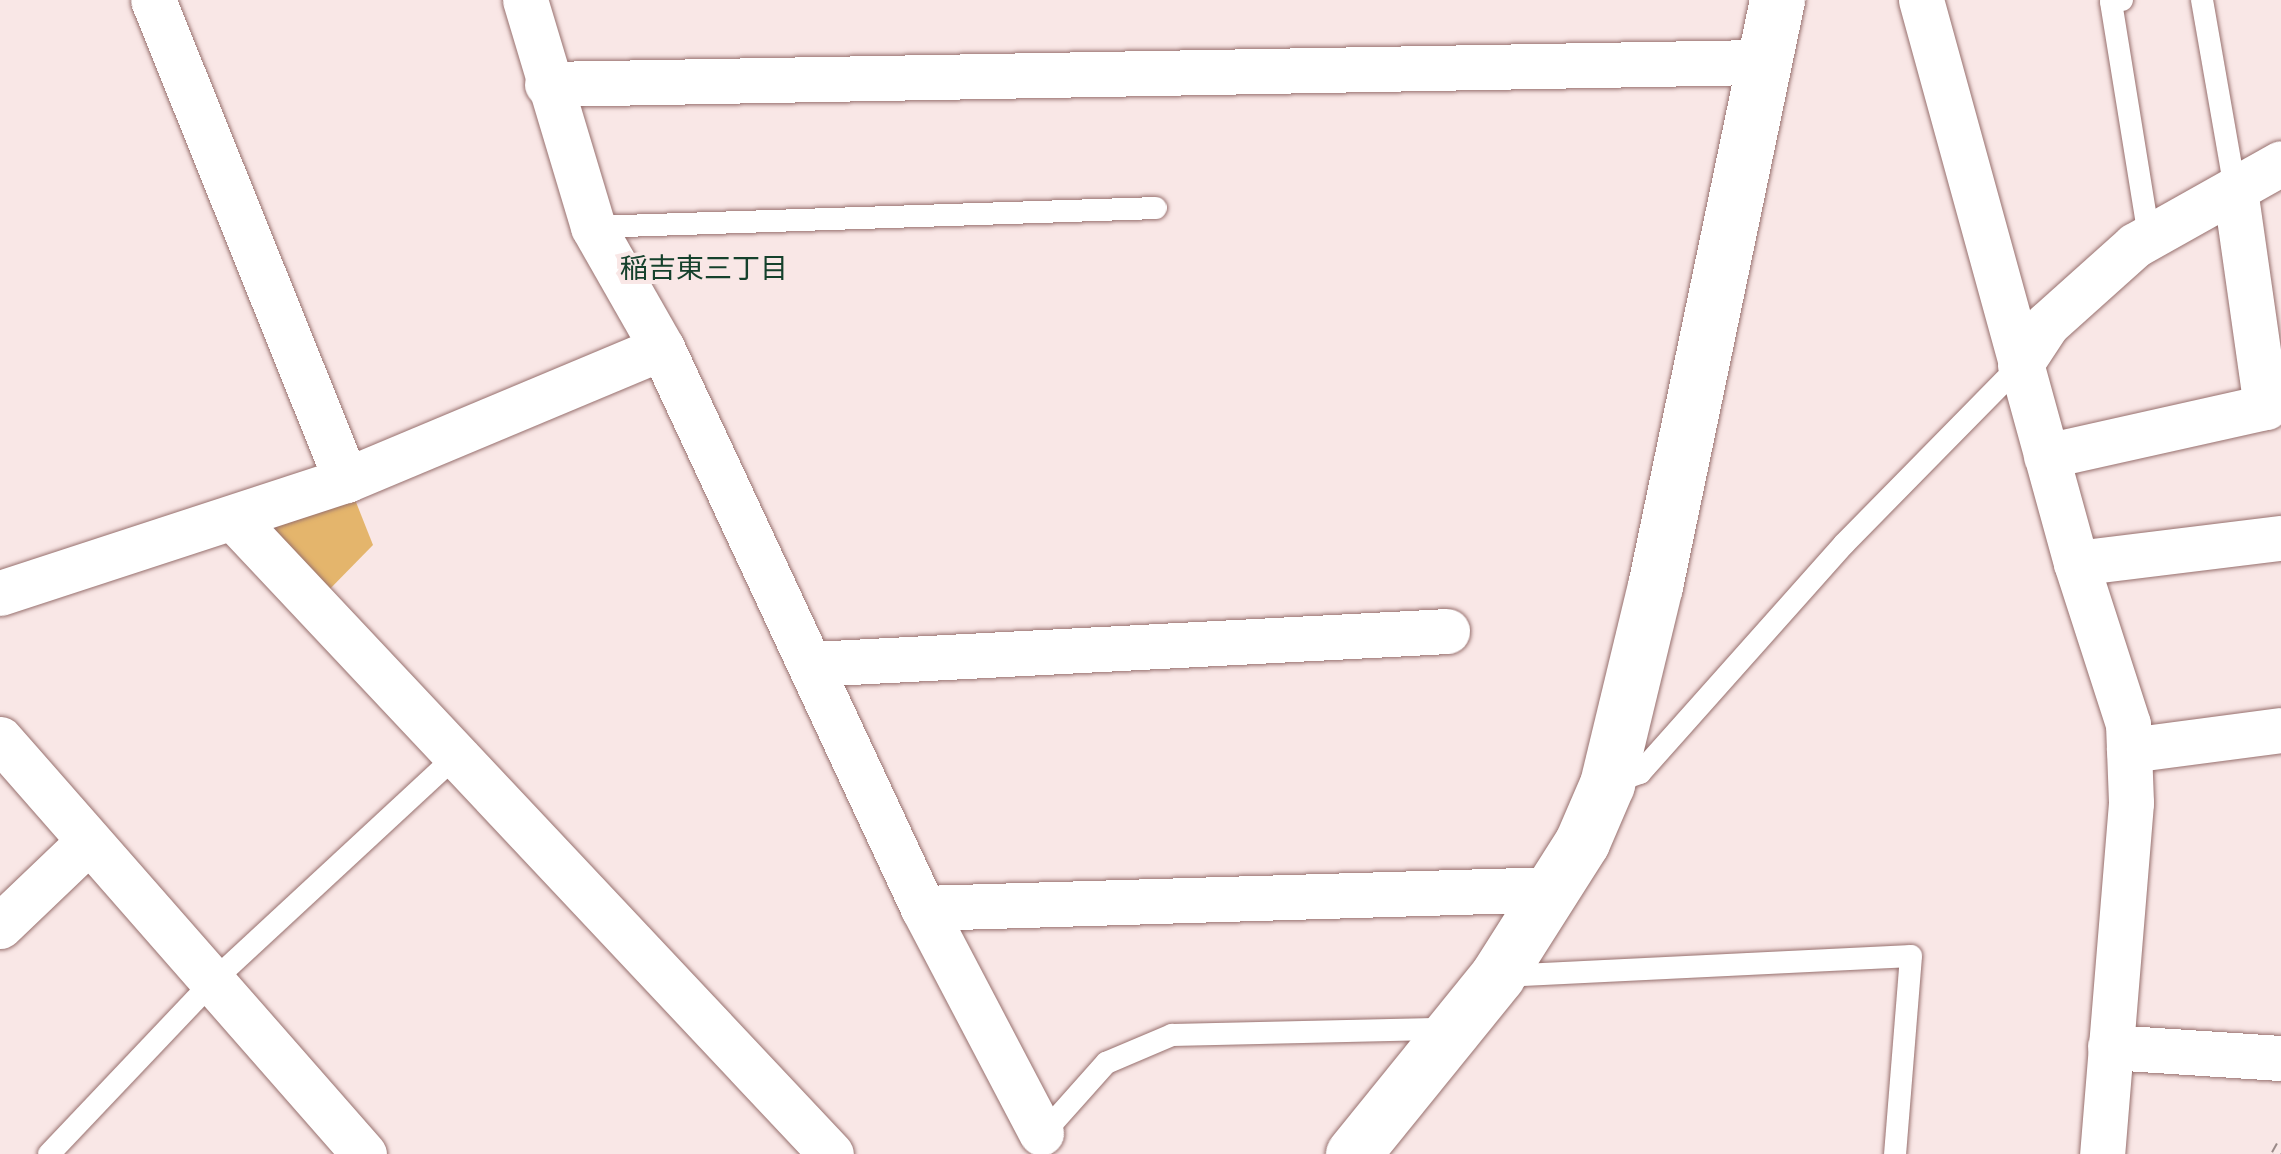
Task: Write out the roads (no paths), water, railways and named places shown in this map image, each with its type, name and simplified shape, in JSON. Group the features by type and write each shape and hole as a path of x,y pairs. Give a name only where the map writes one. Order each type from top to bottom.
{"street":[{"path":"153,0 346,480"},
{"path":"525,0 547,84 593,227 662,348 923,908 1040,1143"},
{"path":"1353,1154 1498,976 1554,889 1607,784 1656,586 1777,0"},
{"path":"1921,0 2076,562 2128,724 2131,802 2102,1154"},
{"path":"547,84 1764,62"},
{"path":"2020,365 2047,324 2149,237 2281,164"},
{"path":"2046,456 2266,407 2235,189"},
{"path":"0,593 235,520 346,480 662,348"},
{"path":"235,520 831,1154"},
{"path":"2076,562 2281,538"},
{"path":"812,664 1447,631"},
{"path":"2128,750 2281,730"},
{"path":"0,739 364,1154"},
{"path":"0,926 89,841"},
{"path":"923,908 1554,889"},
{"path":"2110,1047 2281,1058"}],"lane":[{"path":"2122,0 2111,2 2149,237"},
{"path":"2202,0 2235,189"},
{"path":"593,227 1156,208"},
{"path":"1607,784 1640,773 1844,544 2020,365"},
{"path":"49,1154 212,981 457,754"},
{"path":"1498,976 1911,956 1895,1154"},
{"path":"1040,1143 1106,1063 1172,1035 1456,1029"}],"railway":[{"path":"2276,1154 2281,1145"}],"district":[{"name":"稲吉東三丁目","path":"704,269"}]}
